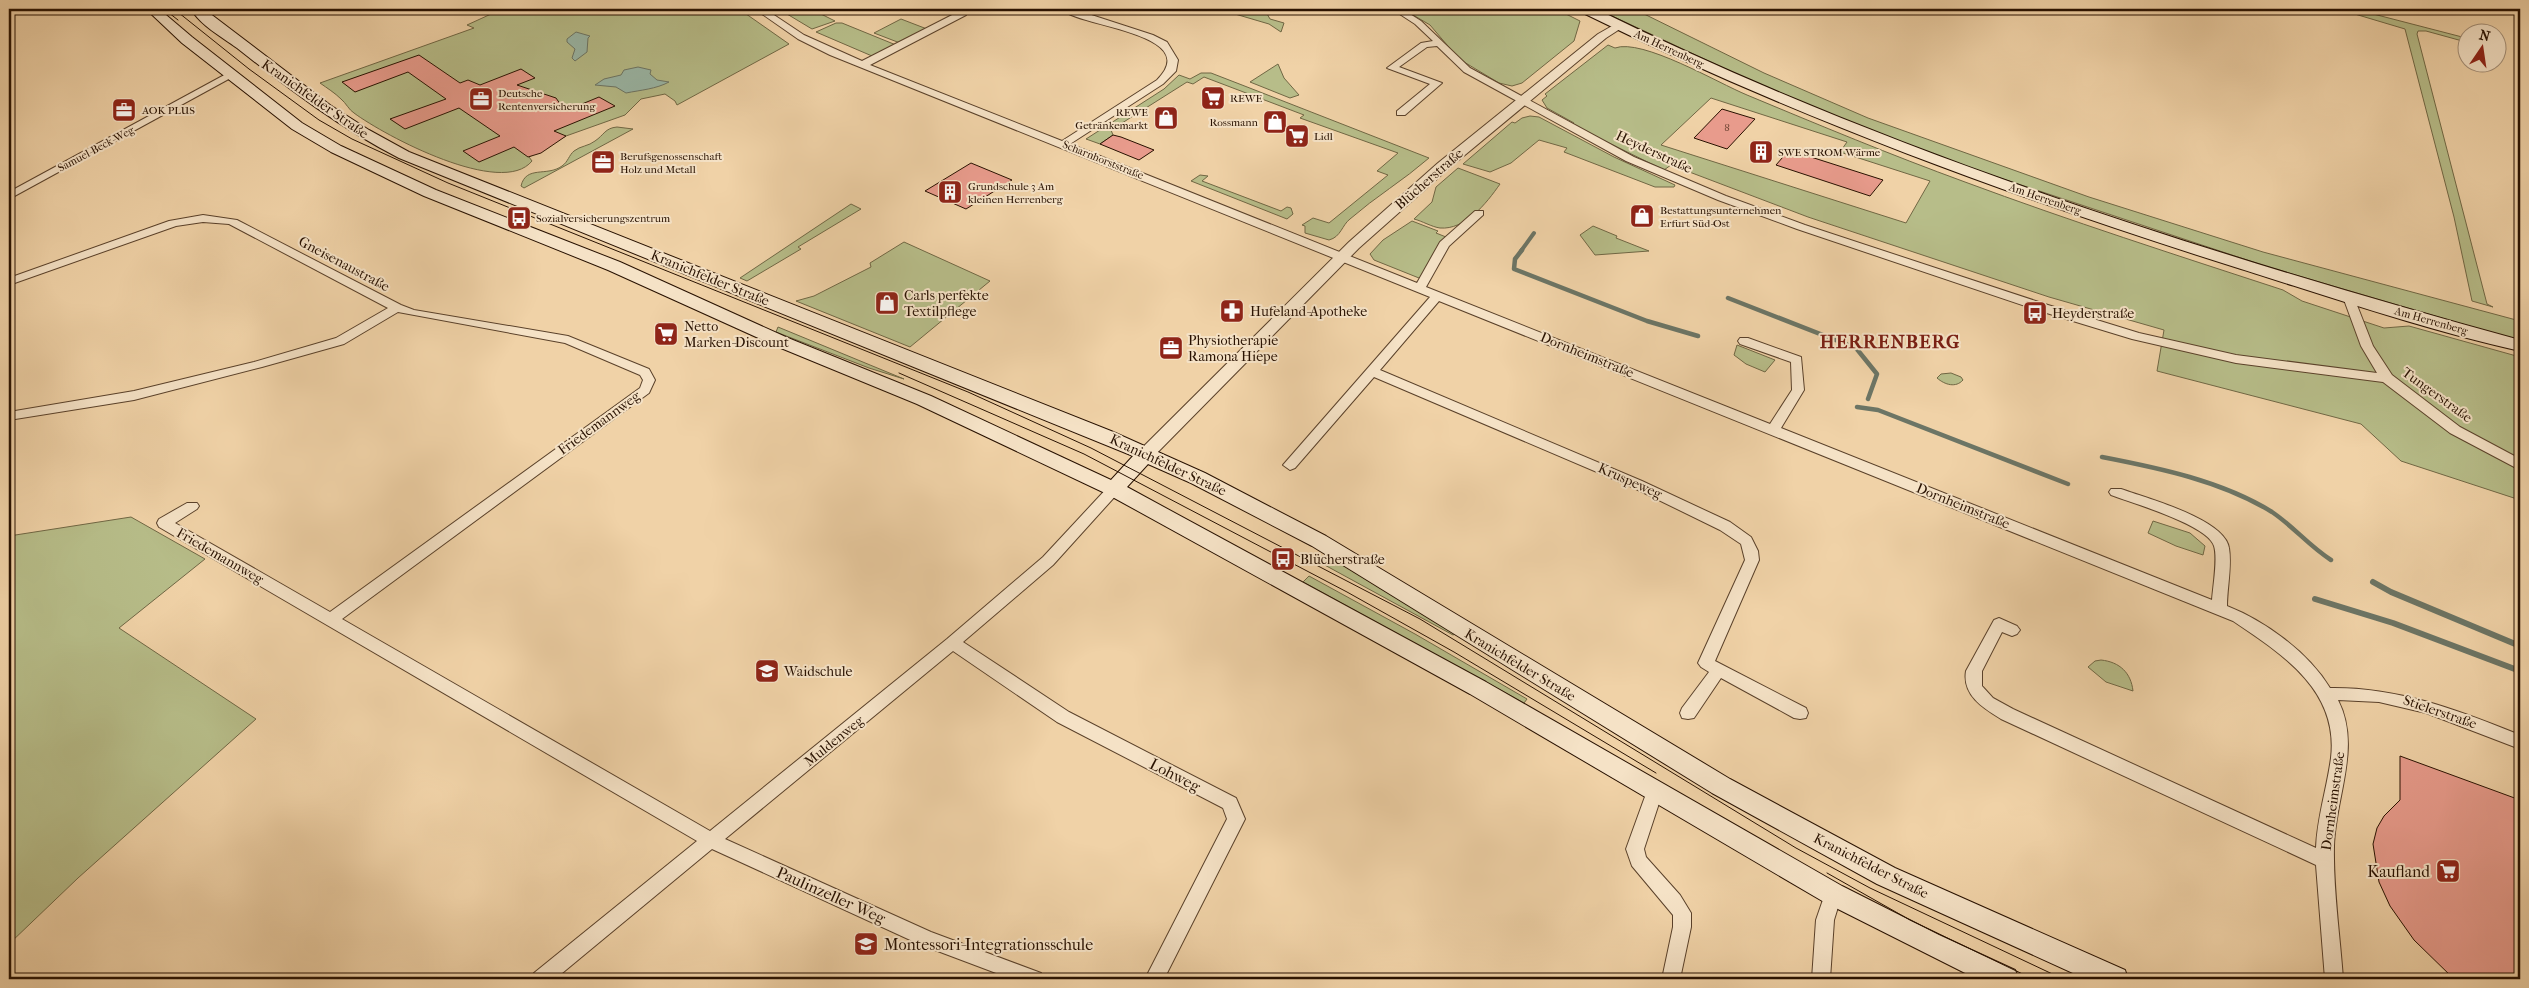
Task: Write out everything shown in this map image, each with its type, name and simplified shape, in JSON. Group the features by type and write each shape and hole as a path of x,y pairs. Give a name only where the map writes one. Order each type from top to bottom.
{"main road":[{"name":"Kranichfelder Straße","path":"152,9 231,75 314,137 386,173 622,269 774,338 924,400 1114,489 1487,693 1832,894 1930,944 2005,979"},
{"name":"Kranichfelder Straße","path":"197,9 264,64 347,124 404,155 1146,454 1241,499 1319,541 1638,736 1834,848 1886,876 1991,925 2115,979"},
{"name":"Am Herrenberg","path":"1586,9 1619,26 1784,100 1883,141 2082,212 2349,297 2520,346"},
{"name":"Samuel-Beck-Weg","path":"231,75 264,64"},
{"path":"1114,489 1146,454"}],"street":[{"name":"Scharnhorststraße","path":"759,9 800,37 1342,256"},
{"path":"1064,9 1150,37 1164,44 1173,60 1171,71 1160,82 1064,144"},
{"name":"Heyderstraße","path":"1396,9 1418,21 1467,70 1522,101 1630,159 1713,194 1800,227 2119,331 2215,355 2387,378"},
{"path":"864,64 963,13"},
{"name":"Blücherstraße","path":"1146,454 1342,256 1443,166 1602,36 1619,26"},
{"path":"1402,113 1437,83 1392,68 1424,45 1439,42"},
{"name":"Samuel-Beck-Weg","path":"9,196 231,75"},
{"path":"1420,287 1436,256 1453,234 1479,213"},
{"name":"Gneisenaustraße","path":"9,282 173,223 194,218 221,219 241,226 397,308"},
{"path":"1440,229 1453,234"},
{"name":"Dornheimstraße","path":"1342,256 2238,617 2279,647 2311,674 2327,694 2338,723 2340,744 2325,842 2334,979"},
{"path":"1290,465 1438,295"},
{"name":"Tungerstraße","path":"2349,297 2367,346 2387,378 2455,430 2520,465"},
{"name":"Gneisenaustraße","path":"9,416 46,412 219,376 340,341 357,333 397,308"},
{"name":"Friedemannweg","path":"330,620 645,390 649,380 645,372 568,340 412,313 397,308"},
{"path":"1744,341 1797,360 1798,390 1773,430"},
{"name":"Kruspeweg","path":"1372,371 1637,484 1725,526 1742,537 1750,546 1752,560 1706,663 1719,670"},
{"name":"Muldenweg","path":"542,979 952,643 1048,560 1114,489"},
{"path":"2116,492 2200,524 2216,534 2222,547 2219,608"},
{"name":"Friedemannweg","path":"192,506 164,524 712,841"},
{"name":"Dornheimstraße","path":"2012,630 1999,624 1972,676 1976,689 1986,702 2007,714 2326,861"},
{"name":"Lohweg","path":"952,643 1063,717 1230,803 1236,819 1154,979"},
{"path":"1688,713 1719,670 1800,713"},
{"name":"Stielerstraße","path":"2327,694 2367,694 2410,700 2520,742"},
{"path":"1655,791 1635,849 1638,861 1674,901 1682,913 1682,926 1671,979"},
{"name":"Paulinzeller Weg","path":"712,841 925,938 1034,979"},
{"path":"1822,979 1825,920 1832,894"}],"green space":[{"path":"502,9 510,13 521,9 739,9 789,44 677,105 675,101 665,94 641,99 625,115 566,136 529,157 532,161 517,171 496,172 471,168 443,160 416,148 352,112 339,97 320,83 474,28 467,25"},
{"path":"797,9 811,9 835,21 812,29 787,14"},
{"path":"1232,9 1257,9 1266,12 1270,19 1284,23 1281,32 1269,24 1235,14"},
{"path":"1403,9 1556,9 1580,21 1574,41 1522,83 1512,86 1499,83 1459,59 1430,25"},
{"path":"1597,9 1634,9 1764,73 1868,118 2089,197 2263,252 2520,321 2520,341 2265,266 1885,138 1730,71"},
{"path":"2338,9 2354,9 2456,35 2456,39 2426,31 2418,31 2417,34 2487,304 2493,307 2472,301 2454,217 2405,29"},
{"path":"901,19 927,29 900,43 874,33"},
{"path":"836,23 842,23 896,45 872,56 816,32"},
{"path":"1608,45 1615,48 1643,49 1680,63 1734,89 1855,140 1937,172 2084,224 2283,290 2302,301 2384,328 2409,326 2520,357 2520,500 2401,461 2361,424 2157,371 2164,330 2049,297 1808,217 1671,165 1664,170 1572,125 1574,123 1547,108 1542,100 1547,96 1545,94","holes":["1711,98 1847,142 1840,152 1930,181 1906,223 1661,145"]},
{"path":"1278,64 1284,78 1299,95 1290,98 1250,82"},
{"path":"1201,73 1211,73 1429,158 1360,211 1347,222 1339,234 1329,240 1305,233 1305,226 1302,225 1313,218 1329,223 1388,175 1377,171 1398,153 1300,118 1304,115 1204,77 1193,84 1187,82 1111,130 1113,135 1100,144 1086,139 1164,89 1179,75 1190,79"},
{"path":"1530,116 1539,117 1614,157 1675,185 1674,187 1655,187 1564,152 1567,148 1539,140 1511,163 1490,172 1463,164 1512,122 1515,123 1522,118"},
{"path":"617,127 633,129 524,188 521,186 527,176 532,173 550,171 562,166 574,151 593,143 607,130"},
{"path":"1458,168 1500,184 1474,214 1458,225 1440,228 1414,219 1432,202 1436,187"},
{"path":"1200,175 1208,176 1202,181 1281,211 1287,207 1291,208 1293,214 1287,219 1191,181"},
{"path":"851,204 861,209 798,247 801,249 747,281 740,278"},
{"path":"1412,221 1438,231 1436,233 1446,237 1433,255 1423,276 1419,278 1374,260 1370,254 1383,240"},
{"path":"1593,226 1617,236 1616,238 1649,251 1595,255 1580,235"},
{"path":"904,242 990,281 910,347 796,301 814,296 871,267 870,263"},
{"path":"778,327 904,379 869,368 776,332"},
{"path":"1737,345 1775,360 1765,372 1746,364 1734,355"},
{"path":"1951,373 1961,377 1963,380 1957,384 1950,385 1937,378 1941,374"},
{"path":"131,517 205,559 119,628 256,719 78,878 9,944 9,536"},
{"path":"2153,521 2190,533 2205,546 2203,555 2176,546 2148,533"},
{"path":"1328,556 1455,634 1453,635 1321,563"},
{"path":"1309,576 1415,634 1527,699 1524,703 1303,582"},
{"path":"2101,660 2119,666 2130,679 2133,691 2106,682 2088,667 2095,661"}],"shaded area":[{"path":"576,32 590,36 588,38 587,52 575,61 572,58 575,49 567,42 567,39"},
{"path":"638,67 651,70 650,74 657,80 669,82 654,88 626,93 616,87 595,85 604,79 621,75 624,70"}],"building":[{"name":"Deutsche Rentenversicherung","path":"419,55 460,83 468,80 480,85 521,69 535,78 517,85 556,98 565,111 599,97 615,106 554,131 566,136 541,153 528,157 514,147 479,162 463,151 500,136 459,108 405,129 390,119 446,99 408,72 355,92 342,82"},
{"path":"1722,109 1755,119 1727,149 1694,138"},
{"path":"1113,135 1154,150 1139,160 1100,144"},
{"path":"1789,150 1883,180 1870,196 1776,165"},
{"name":"Grundschule 3 Am kleinen Herrenberg","path":"971,163 1012,180 966,209 925,191"},
{"name":"Kaufland","path":"2400,756 2520,800 2520,979 2454,979 2414,940 2390,906 2379,882 2373,844 2377,828 2384,816 2400,800"}],"waterway":[{"path":"1521,251 1534,233"},
{"path":"1522,250 1515,259 1514,269 1647,321 1698,336"},
{"path":"1728,298 1856,348 1877,374 1868,399"},
{"path":"1857,407 1878,410 2068,484"},
{"path":"2102,457 2190,477 2253,501 2287,523 2315,549 2331,560"},
{"path":"2373,582 2391,592 2520,646"},
{"path":"2315,599 2393,623 2520,671"}],"tram line":[{"path":"164,9 178,20"},
{"path":"174,9 249,69 319,120 352,139 448,183 968,392 1091,448 1420,619 1796,848 1870,888 2063,979"},
{"path":"899,373 1084,454 1347,592 1454,652 1656,773"},
{"path":"1827,873 1910,920 2033,979"}],"place":[{"name":"REWE","path":"1213,98"},
{"name":"Deutsche Rentenversicherung","path":"481,99"},
{"name":"AOK PLUS","path":"124,110"},
{"name":"REWE Getränkemarkt","path":"1166,118"},
{"name":"Rossmann","path":"1275,122"},
{"name":"Lidl","path":"1297,136"},
{"name":"SWE STROM Wärme","path":"1761,152"},
{"name":"Berufsgenossenschaft Holz und Metall","path":"603,162"},
{"name":"Grundschule 3 Am kleinen Herrenberg","path":"950,192"},
{"name":"Bestattungsunternehmen Erfurt Süd-Ost","path":"1642,216"},
{"name":"Sozialversicherungszentrum","path":"519,218"},
{"name":"Carls perfekte Textilpflege","path":"887,303"},
{"name":"Hufeland-Apotheke","path":"1232,311"},
{"name":"Heyderstraße","path":"2035,313"},
{"name":"Netto Marken-Discount","path":"666,334"},
{"name":"Physiotherapie Ramona Hiepe","path":"1171,348"},
{"name":"Blücherstraße","path":"1283,559"},
{"name":"Waidschule","path":"767,671"},
{"name":"Kaufland","path":"2448,871"},
{"name":"Montessori-Integrationsschule","path":"866,944"}],"district":[{"name":"HERRENBERG","path":"1890,342"}]}
